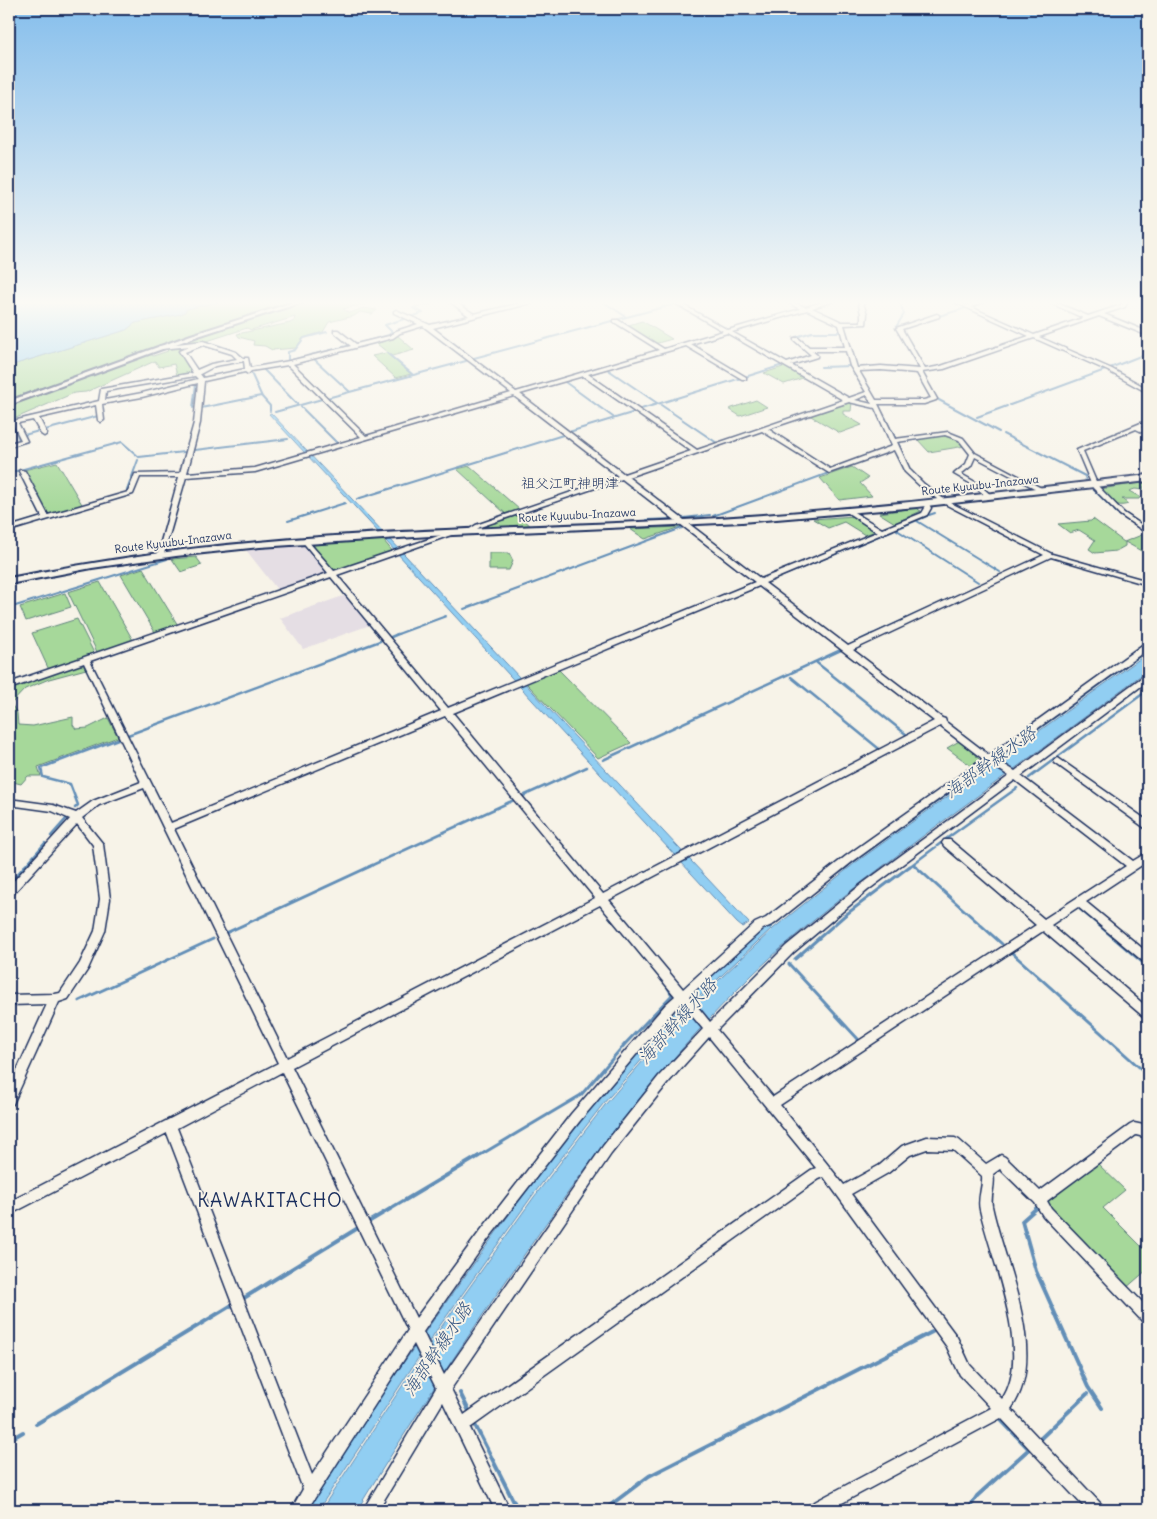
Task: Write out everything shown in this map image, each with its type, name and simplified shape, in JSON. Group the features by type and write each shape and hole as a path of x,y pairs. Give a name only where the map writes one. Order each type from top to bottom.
{"main road":[{"name":"Route Kyuubu-Inazawa","path":"9,581 79,566 305,540 684,523 850,512 1148,478"}],"street":[{"path":"9,403 93,372"},
{"path":"101,420 100,403 103,390 196,374 199,372"},
{"path":"9,445 24,441 15,422 100,403 142,396 230,373 248,372"},
{"path":"298,372 365,438"},
{"path":"485,372 990,759 1016,776 1133,866"},
{"path":"9,529 131,493 137,475 183,475 255,470 591,372"},
{"path":"734,372 744,378"},
{"path":"799,372 848,400 876,404 924,402 934,399 922,372"},
{"path":"856,372 876,404 907,471 943,501 1050,554 1148,583"},
{"path":"1113,372 1148,391"},
{"path":"161,556 197,423 201,380 196,374"},
{"path":"584,374 696,452"},
{"path":"140,383 142,396"},
{"path":"467,533 478,526 869,393"},
{"path":"35,417 44,434"},
{"path":"1148,422 1080,450 1094,484 1122,514 1148,532"},
{"path":"1136,427 1148,433"},
{"path":"763,429 829,471 894,444 946,433 961,439 973,454 1042,490"},
{"path":"973,454 969,465 958,474 975,484 989,496"},
{"path":"22,471 46,518"},
{"path":"168,828 925,514 928,508 926,503"},
{"path":"850,512 882,532"},
{"path":"9,686 400,553 449,534"},
{"path":"305,540 826,1170 952,1342 966,1370 1097,1510"},
{"path":"848,649 1050,554"},
{"path":"298,1510 482,1238 575,1118 683,996 759,926 770,921 849,859 1148,645"},
{"path":"86,660 504,1510"},
{"path":"370,1510 441,1385 608,1150 663,1080 790,949 865,887 1148,677"},
{"path":"9,1210 942,721"},
{"path":"1058,761 1148,826"},
{"path":"9,892 76,818 96,803 146,784"},
{"path":"9,802 53,808 76,818 98,844 105,898 97,942 64,996 55,999 9,1000"},
{"path":"947,843 1148,1014"},
{"path":"772,1104 1148,856"},
{"path":"1079,902 1148,959"},
{"path":"9,1100 55,999"},
{"path":"170,1126 311,1490"},
{"path":"1039,1199 1134,1129 1148,1132"},
{"path":"814,1510 1002,1410 1010,1403 1018,1388 1020,1369 1015,1314 985,1202 989,1177 986,1172 955,1144 927,1143 906,1150 884,1169 842,1193"},
{"path":"986,1172 1001,1161 1039,1199 1047,1212 1148,1317"},
{"path":"462,1426 815,1174 826,1170"}],"shaded area":[{"path":"304,545 329,574 279,592 246,550"},
{"path":"346,595 370,625 303,649 280,618"}],"green space":[{"path":"9,372 87,372 9,399"},
{"path":"98,372 131,372 86,392 74,393 9,421 9,405"},
{"path":"176,372 194,373 177,375"},
{"path":"389,372 408,372 411,374 396,378"},
{"path":"797,372 806,377 784,384 764,373"},
{"path":"756,400 767,407 740,416 729,409"},
{"path":"848,401 852,402 851,411 843,411 843,414 862,425 840,433 809,415"},
{"path":"941,434 960,440 965,446 929,452 917,439"},
{"path":"57,462 83,506 48,515 24,470"},
{"path":"470,466 520,510 507,515 457,469"},
{"path":"852,467 868,478 860,483 872,496 839,500 820,478"},
{"path":"1148,482 1148,485 1144,486 1143,490 1135,489 1129,491 1140,497 1139,499 1122,499 1128,504 1123,505 1112,502 1100,489"},
{"path":"916,508 921,511 895,523 879,513"},
{"path":"517,514 531,526 480,527"},
{"path":"855,516 878,530 865,535 844,522 828,528 813,519"},
{"path":"1093,519 1124,542 1144,534 1148,536 1148,551 1145,553 1125,542 1125,546 1116,551 1095,553 1089,549 1095,540 1079,530 1070,533 1058,524 1091,521"},
{"path":"680,527 645,539 630,529"},
{"path":"383,540 394,553 334,572 312,544"},
{"path":"489,553 509,553 513,561 509,570 489,570"},
{"path":"196,557 202,565 181,572 172,559"},
{"path":"143,568 179,627 156,634 121,575"},
{"path":"100,582 134,642 98,654 68,592"},
{"path":"65,593 71,607 26,621 20,607"},
{"path":"77,619 95,655 49,670 32,633"},
{"path":"78,665 84,666 86,669 49,679 25,689 11,704 17,713 18,725 33,726 73,717 73,725 76,729 88,728 108,718 118,737 38,767 41,776 28,776 21,784 9,781 9,688"},
{"path":"559,670 631,743 598,758 526,683"},
{"path":"961,740 980,760 971,766 947,748"},
{"path":"1097,1163 1125,1190 1103,1208 1148,1253 1148,1269 1125,1289 1049,1210 1045,1200"}],"water":[{"path":"271,413 384,533 380,534 269,414"},
{"path":"390,539 749,923 742,927 737,923 385,540"},
{"name":"海部幹線水路","path":"1148,653 1148,670 840,899 774,954 720,1008 657,1078 571,1188 455,1356 357,1510 321,1510 437,1333 534,1197 605,1105 687,1010 774,928 855,863"},
{"path":"771,925 773,927 686,1009 603,1104 532,1196 436,1331 318,1510 306,1510 424,1333 498,1229 567,1138 678,1009 760,929"}],"waterway":[{"path":"266,372 298,405"},
{"path":"328,372 349,391"},
{"path":"327,398 425,372"},
{"path":"586,375 596,372"},
{"path":"611,372 657,403"},
{"path":"745,377 761,372"},
{"path":"1010,405 1100,372"},
{"path":"251,373 262,397 270,406 270,411"},
{"path":"638,410 741,378"},
{"path":"565,382 613,417"},
{"path":"193,408 196,384"},
{"path":"519,394 539,388"},
{"path":"201,408 261,396"},
{"path":"275,412 322,399"},
{"path":"937,399 999,432"},
{"path":"661,405 717,443"},
{"path":"977,417 1007,406"},
{"path":"301,407 338,444"},
{"path":"569,432 635,412"},
{"path":"14,427 11,421 33,416"},
{"path":"45,430 98,416"},
{"path":"885,417 890,428"},
{"path":"9,443 19,440 15,429"},
{"path":"892,430 896,439"},
{"path":"24,435 39,431"},
{"path":"1003,434 1085,476 1086,481"},
{"path":"357,499 563,435"},
{"path":"20,443 27,442 25,436"},
{"path":"195,450 288,439"},
{"path":"9,473 122,442 139,457 184,452"},
{"path":"897,442 900,447"},
{"path":"126,493 138,460"},
{"path":"713,516 845,467"},
{"path":"1093,489 1112,508"},
{"path":"288,521 345,503"},
{"path":"1114,510 1117,513"},
{"path":"929,515 935,513"},
{"path":"684,518 710,515"},
{"path":"1119,515 1130,522"},
{"path":"896,529 927,516"},
{"path":"647,520 674,519"},
{"path":"917,521 1000,572"},
{"path":"1133,524 1148,534"},
{"path":"464,609 682,528"},
{"path":"768,582 893,530"},
{"path":"897,530 978,582"},
{"path":"365,540 377,540"},
{"path":"174,556 190,554"},
{"path":"9,608 167,559"},
{"path":"871,635 956,596"},
{"path":"395,635 446,616"},
{"path":"391,637 398,634"},
{"path":"850,645 873,634"},
{"path":"128,735 380,641"},
{"path":"603,760 843,649"},
{"name":"海部幹線水路","path":"846,867 1148,650"},
{"path":"817,663 907,735"},
{"path":"791,677 878,748"},
{"path":"1029,778 1148,690"},
{"path":"75,808 78,805 70,784 43,777 41,768 118,739"},
{"path":"523,796 587,767"},
{"path":"946,839 1017,788"},
{"path":"368,867 514,800"},
{"path":"51,836 66,819"},
{"path":"24,867 45,843"},
{"path":"913,864 941,843"},
{"path":"909,867 913,864"},
{"path":"913,864 917,867"},
{"path":"9,884 25,866"},
{"path":"226,933 371,866"},
{"path":"837,874 848,866"},
{"path":"795,959 844,916 910,866"},
{"path":"915,866 1002,944"},
{"path":"1079,908 1148,967"},
{"path":"770,927 780,919"},
{"path":"79,1001 213,939"},
{"path":"1011,952 1148,1075"},
{"path":"789,964 858,1039"},
{"path":"477,1157 581,1095 625,1044 672,995 667,986"},
{"path":"370,1221 479,1156"},
{"path":"1040,1205 1022,1221 1036,1271 1088,1387 1102,1408"},
{"path":"244,1298 358,1228"},
{"path":"36,1424 232,1305"},
{"path":"604,1510 649,1476 932,1332"},
{"path":"460,1393 469,1411"},
{"path":"1041,1438 1087,1394"},
{"path":"968,1510 977,1496 1029,1449 1002,1421"},
{"path":"475,1425 518,1510"},
{"path":"9,1440 23,1432"}],"district":[{"name":"祖父江町神明津","path":"570,483"},
{"name":"KAWAKITACHO","path":"270,1200"}]}
